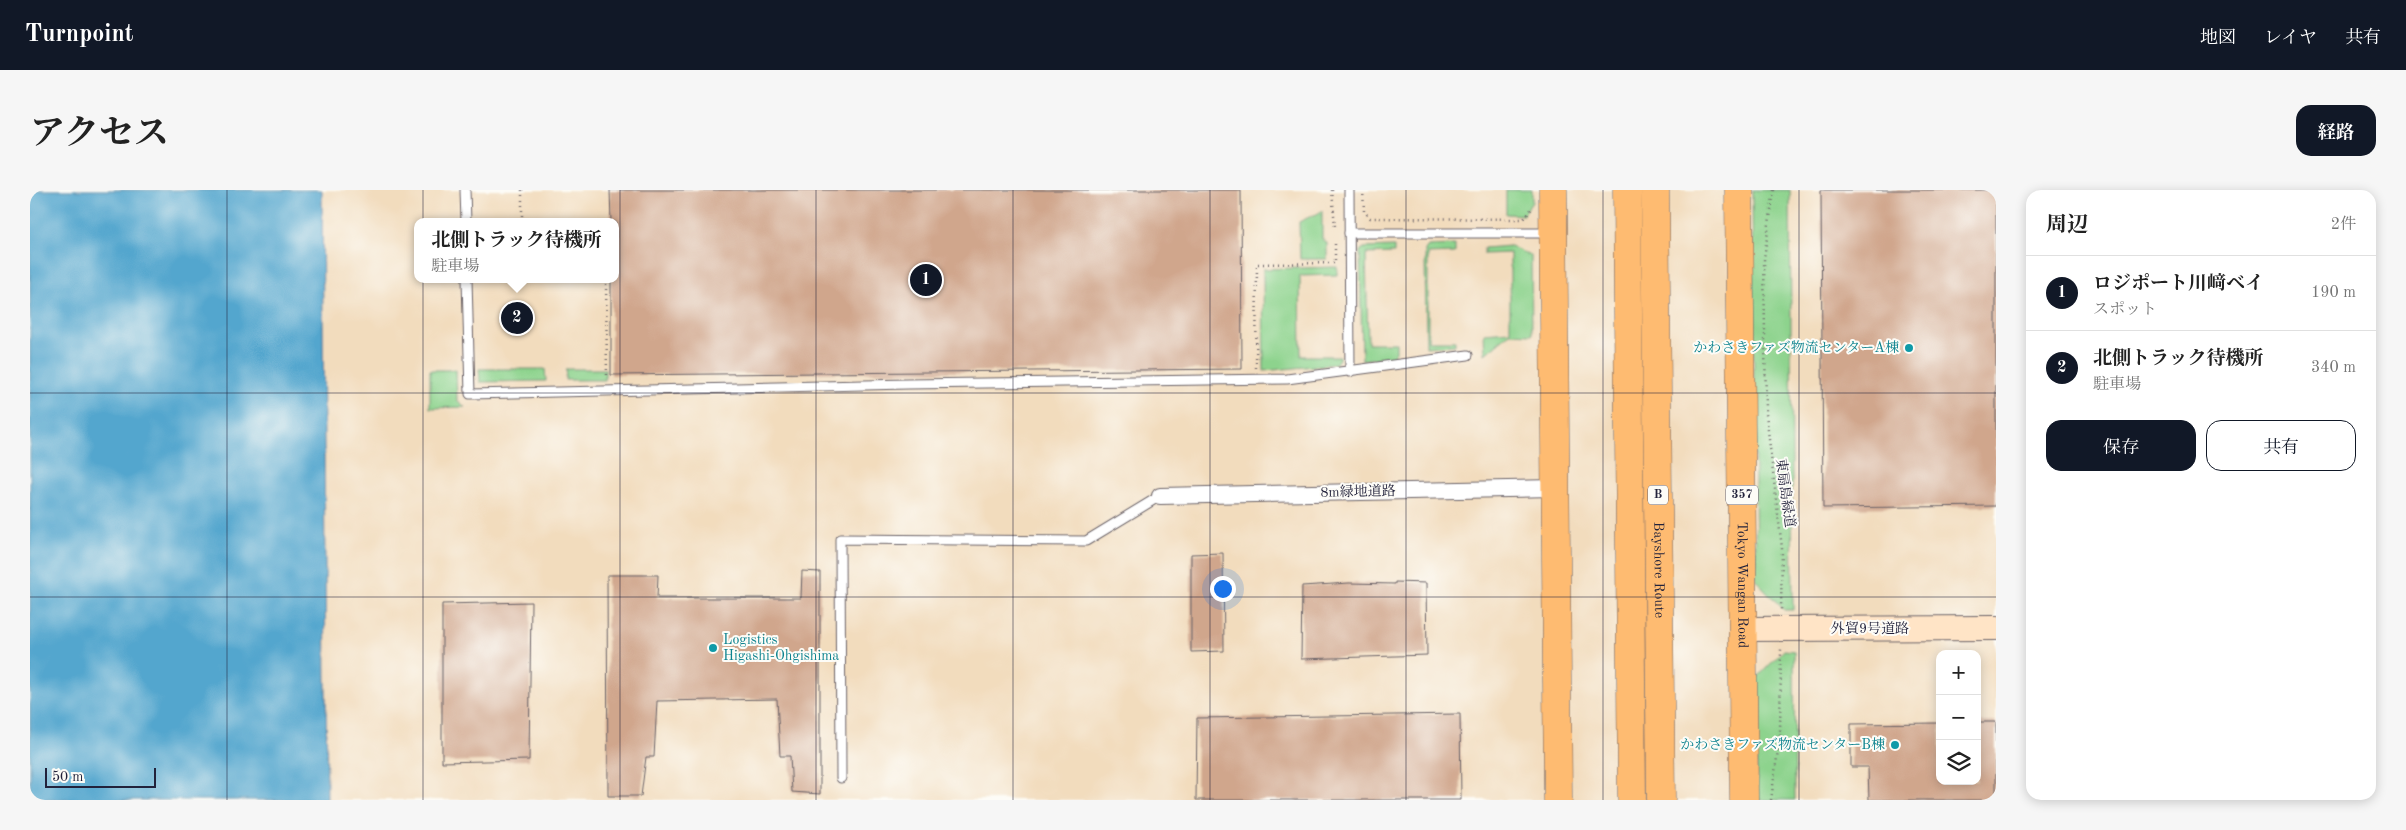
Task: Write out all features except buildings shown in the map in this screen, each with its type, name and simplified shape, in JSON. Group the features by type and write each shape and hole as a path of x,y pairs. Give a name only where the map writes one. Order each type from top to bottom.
{"highway":[{"name":"Bayshore Route","path":"1628,190 1632,800"},
{"name":"Bayshore Route","path":"1655,190 1661,800"},
{"name":"Tokyo Wangan Road","path":"1739,190 1744,800"},
{"path":"1544,197 1553,233 1558,800"}],"street":[{"name":"8m緑地道路","path":"1160,496 1555,488"},
{"name":"外貿9号道路","path":"1744,630 1996,628"}],"lane":[{"path":"465,190 466,218"},
{"path":"1349,190 1350,372"},
{"path":"1349,233 1553,233"},
{"path":"467,283 470,394 888,384 1287,379 1468,355"},
{"path":"841,778 840,538 1086,541 1160,496"}],"path":[{"path":"522,190 522,218"},
{"path":"1332,190 1334,226"},
{"path":"1363,190 1364,211 1370,218 1524,219 1544,197"},
{"name":"東扇島緑道","path":"1772,800 1780,736 1782,548 1766,414 1764,258 1774,190"},
{"path":"1256,372 1257,264 1335,263 1335,244"},
{"path":"606,283 607,383"}],"green space":[{"path":"1506,190 1532,190 1532,202 1523,215 1506,214"},
{"path":"1752,190 1790,190 1793,610 1784,610 1756,580"},
{"path":"1322,211 1322,239 1327,243 1327,259 1300,259 1299,222"},
{"path":"1455,245 1455,253 1428,254 1428,341 1455,341 1455,345 1426,347 1425,250 1428,246"},
{"path":"1510,246 1531,256 1532,334 1510,333 1485,354 1484,333 1510,331 1510,253 1484,254 1484,248"},
{"path":"1394,247 1394,253 1366,254 1368,343 1396,343 1396,351 1393,356 1362,360 1360,251 1364,248"},
{"path":"1337,267 1337,275 1300,276 1301,356 1339,356 1339,359 1335,364 1264,371 1263,269"},
{"path":"479,369 545,369 546,381 480,382"},
{"path":"566,369 605,369 605,380 565,380"},
{"path":"430,370 456,370 457,400 465,407 430,408"},
{"path":"1784,650 1794,651 1795,800 1757,800 1756,679"}],"water":[{"path":"30,190 322,190 327,800 30,800"}],"place":[{"name":"ロジポート川﨑ベイ","path":"926,280"},
{"name":"北側トラック待機所","path":"517,318"},
{"name":"かわさきファズ物流センターA棟","path":"1909,348"},
{"name":"Logistics Higashi-Ohgishima","path":"713,648"},
{"name":"かわさきファズ物流センターB棟","path":"1895,745"}]}
